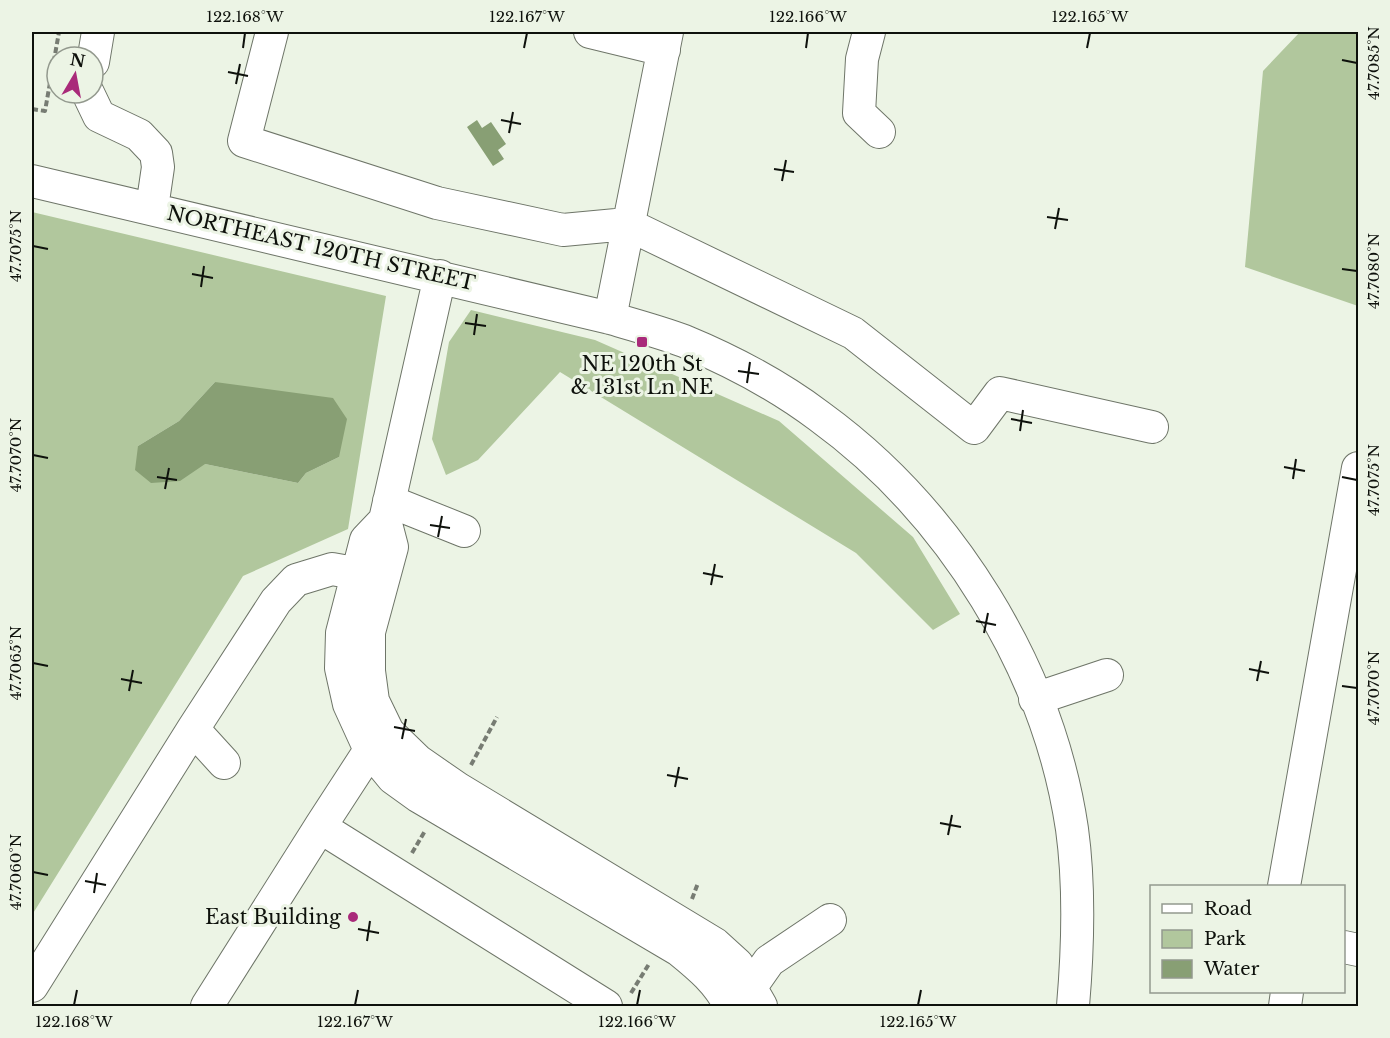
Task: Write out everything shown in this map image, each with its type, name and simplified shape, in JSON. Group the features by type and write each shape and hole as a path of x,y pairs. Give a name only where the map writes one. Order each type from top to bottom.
{"street":[{"path":"272,32 244,141 437,203 529,223 563,230 627,224 853,333 974,428 1000,393 1152,427"},
{"path":"590,32 666,41 627,224 610,318"},
{"path":"869,32 862,59 859,112 879,132"},
{"path":"94,105 99,116 139,135 156,153 158,167 152,208"},
{"name":"NORTHEAST 120TH STREET","path":"32,181 440,276 610,318 684,341 759,378 818,415 864,451 915,503 956,554 1001,626 1035,699 1054,757 1072,829 1077,907 1073,1006"},
{"path":"440,276 387,510 392,547 371,575 342,633 340,668 349,704 379,741 418,761 457,788 715,944 736,964 745,1001"},
{"path":"1284,885 1353,528 1359,468"},
{"path":"387,510 464,531"},
{"path":"32,986 276,601 297,580 332,569 371,575"},
{"path":"207,1006 320,828 379,741 369,671 371,575"},
{"path":"1035,699 1107,675"},
{"path":"193,729 224,763"},
{"path":"320,828 617,1002"},
{"path":"745,1001 769,961 830,920"}],"path":[{"path":"32,109 45,111 59,32"},
{"path":"469,769 497,717"},
{"path":"617,1002 652,959"}],"green space":[{"path":"1300,32 1358,32 1358,306 1245,267 1263,71"},
{"path":"32,212 386,296 348,529 243,576 32,915","holes":["215,382 339,457 306,473 298,483 205,464 138,446 179,421"]},
{"path":"471,310 595,340 779,421 913,537 960,614 933,630 856,553 560,372 478,460 446,475 432,439 449,342"}],"water":[{"path":"477,120 482,128 491,122 506,144 498,150 504,159 493,166 467,127"},
{"path":"215,382 333,398 347,419 339,457 306,473 298,483 205,464 180,481 151,483 135,470 138,446 179,421"}],"place":[{"name":"NE 120th St & 131st Ln NE","path":"642,342"},
{"name":"East Building","path":"353,917"}]}
